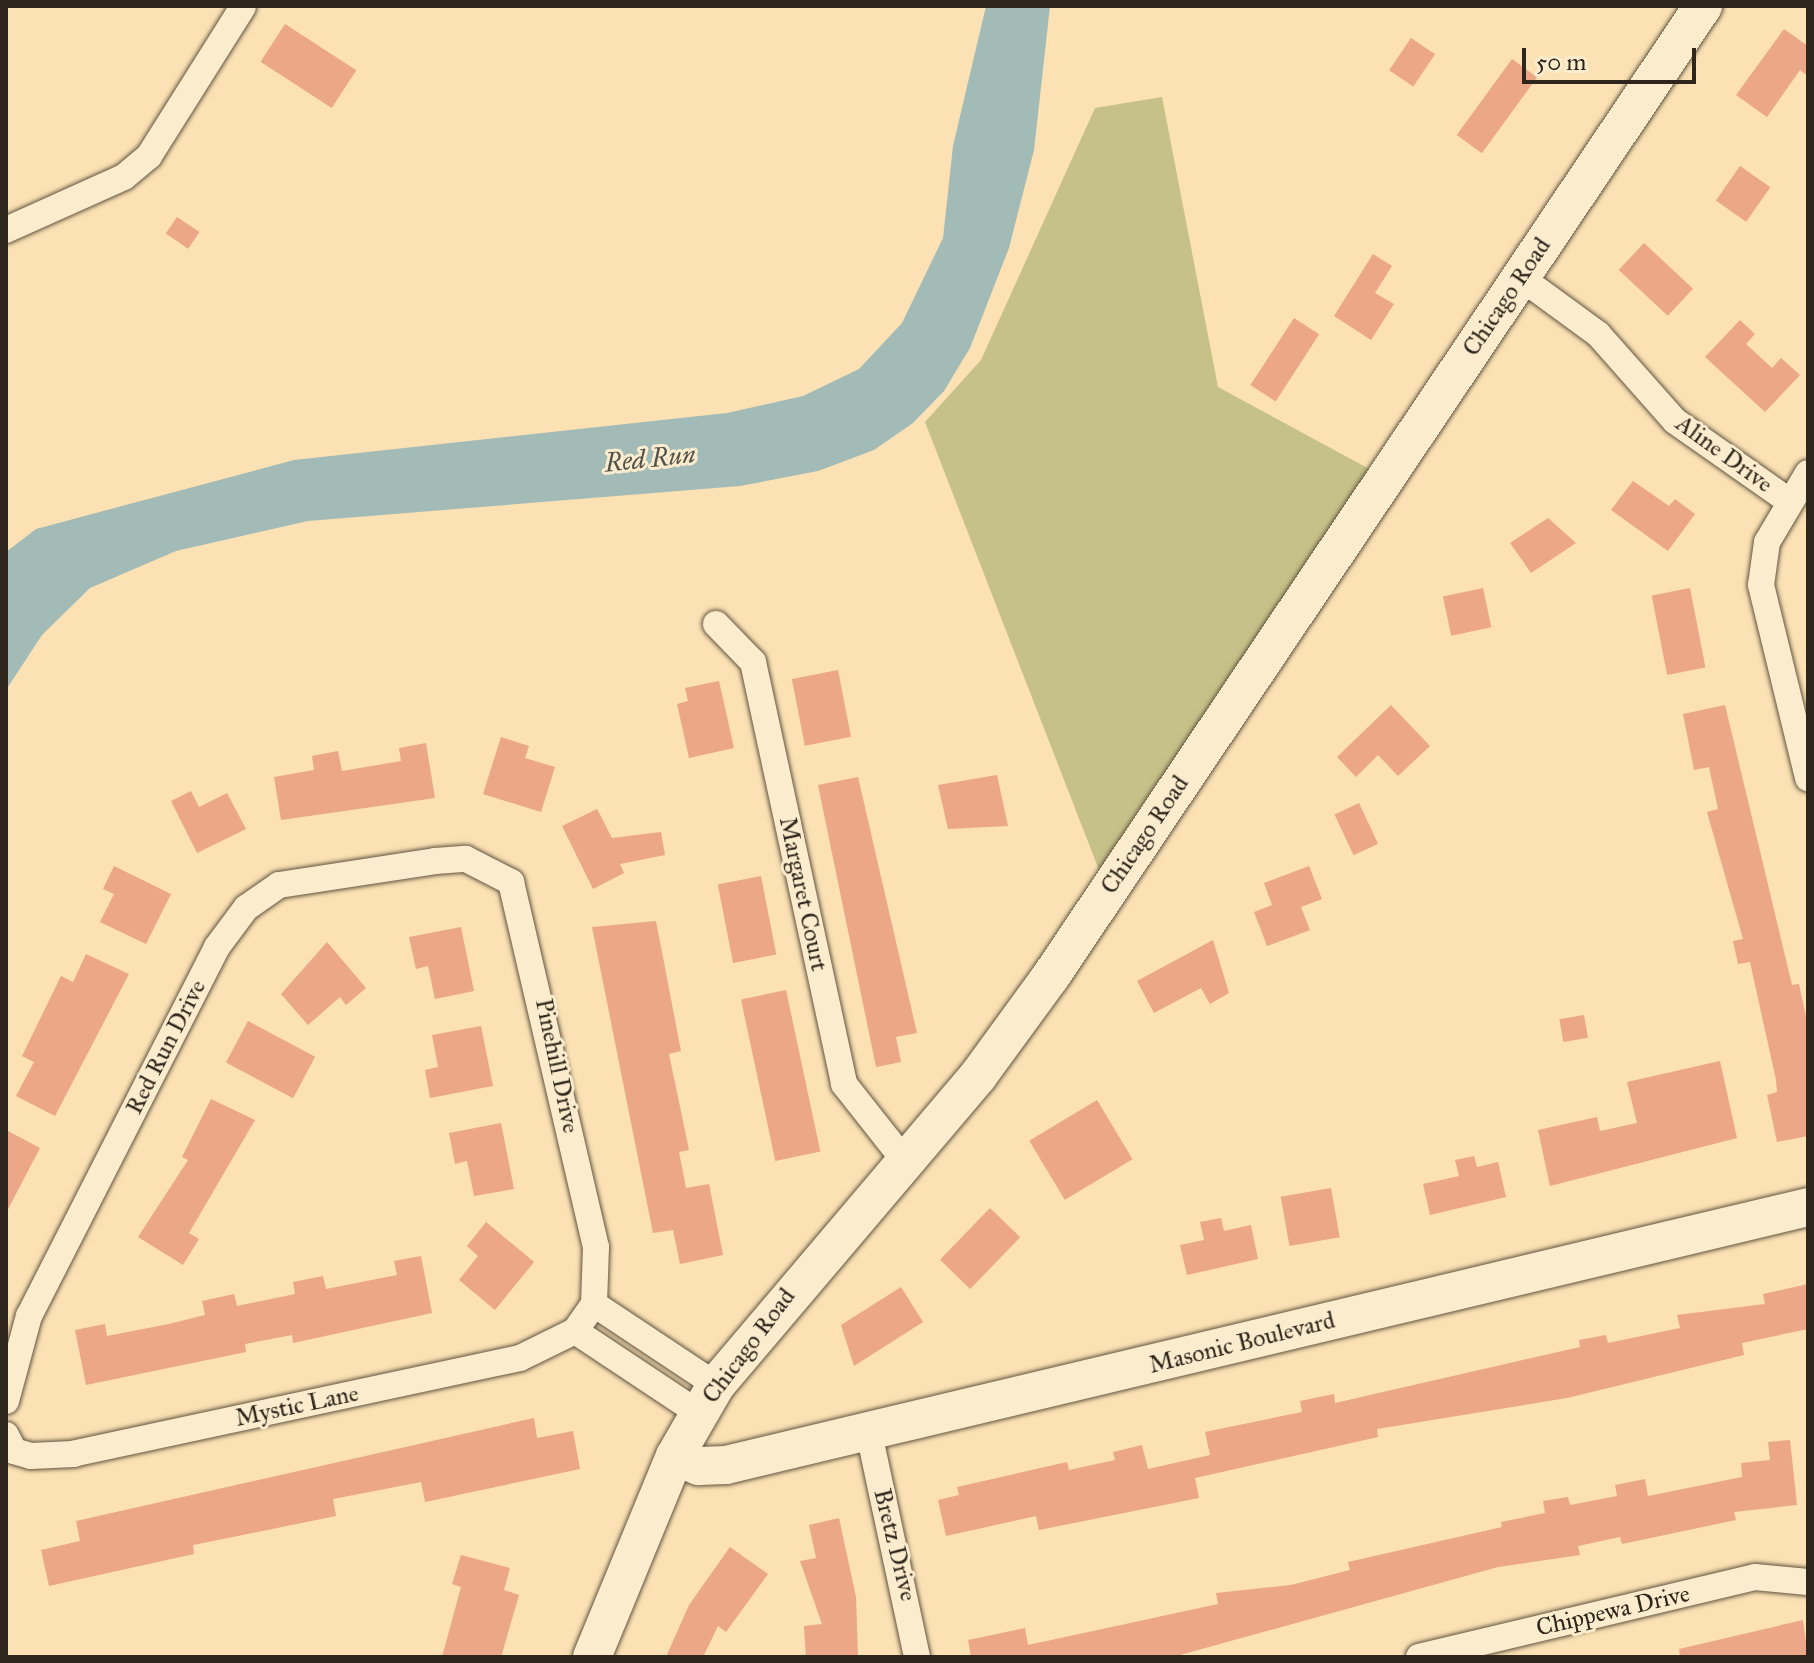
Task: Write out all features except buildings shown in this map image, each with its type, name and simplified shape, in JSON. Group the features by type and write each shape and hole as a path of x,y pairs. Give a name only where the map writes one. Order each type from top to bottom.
{"street":[{"name":"Chicago Road","path":"592,1657 675,1456 708,1399 904,1160 978,1076 1051,976 1703,6"},
{"path":"6,230 124,177 149,156 243,7"},
{"name":"Aline Drive","path":"1520,277 1598,334 1675,421 1789,501 1767,542 1761,585 1808,778"},
{"path":"1789,501 1808,473"},
{"name":"Margaret Court","path":"716,624 753,662 844,1084 904,1160"},
{"name":"Pinehill Drive","path":"466,859 494,867 521,899 596,1247 594,1304"},
{"name":"Red Run Drive","path":"6,1401 29,1316 231,924 279,885 466,859"},
{"name":"Masonic Boulevard","path":"675,1456 699,1466 726,1465 1808,1207"},
{"path":"594,1304 708,1399 575,1331 594,1304"},
{"name":"Mystic Lane","path":"10,1443 74,1454 520,1358 575,1331"},
{"name":"Bretz Drive","path":"869,1433 917,1657"},
{"name":"Chippewa Drive","path":"1419,1657 1755,1577 1808,1582"}],"shaded area":[{"path":"1162,97 1218,387 1373,471 1099,870 925,422 981,360 1095,108"}],"water":[{"name":"Red Run","path":"986,6 1050,6 1034,150 1009,248 970,348 944,391 913,423 874,450 818,471 740,486 308,521 176,551 90,588 42,635 6,690 6,552 36,529 294,460 727,413 803,396 859,369 902,323 943,238 953,146"}]}
